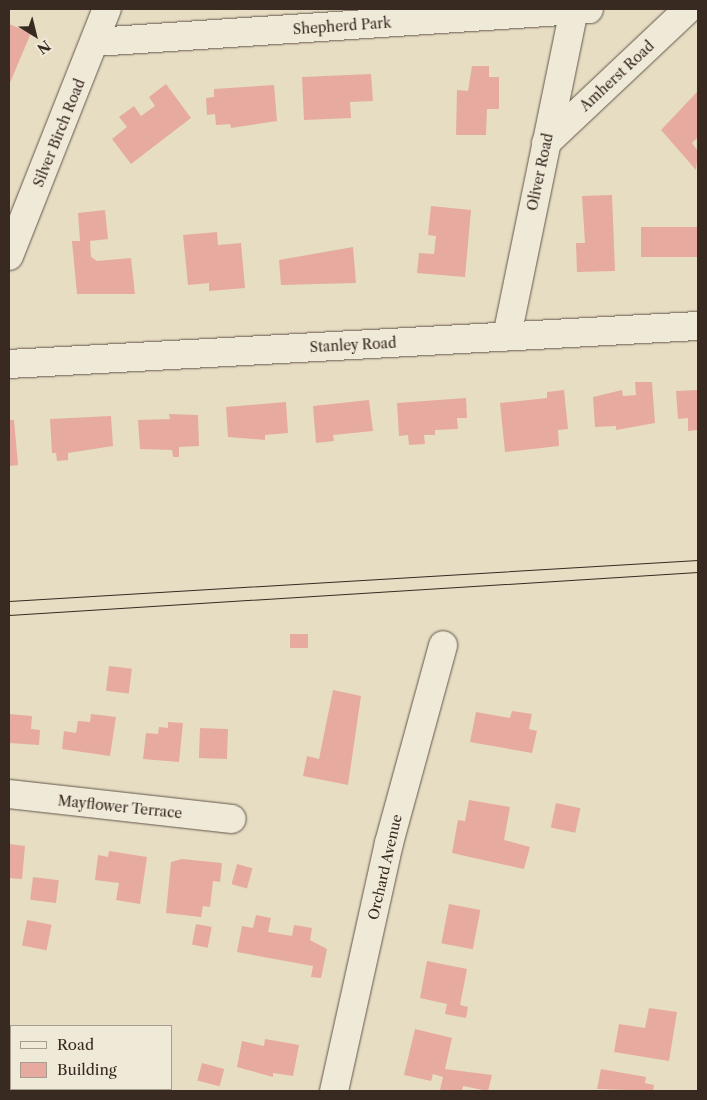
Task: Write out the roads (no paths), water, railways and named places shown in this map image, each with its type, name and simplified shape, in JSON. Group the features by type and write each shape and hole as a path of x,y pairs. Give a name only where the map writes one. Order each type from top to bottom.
{"street":[{"name":"Silver Birch Road","path":"9,256 96,42 107,9"},
{"name":"Shepherd Park","path":"96,42 579,9"},
{"name":"Oliver Road","path":"506,336 546,143 579,9"},
{"name":"Amherst Road","path":"546,143 688,9"},
{"name":"Stanley Road","path":"9,364 698,326"},
{"name":"Orchard Avenue","path":"334,1091 389,843 443,645"},
{"name":"Mayflower Terrace","path":"9,794 232,819"}],"tram line":[{"path":"9,601 698,560"},
{"path":"9,615 698,572"}]}
